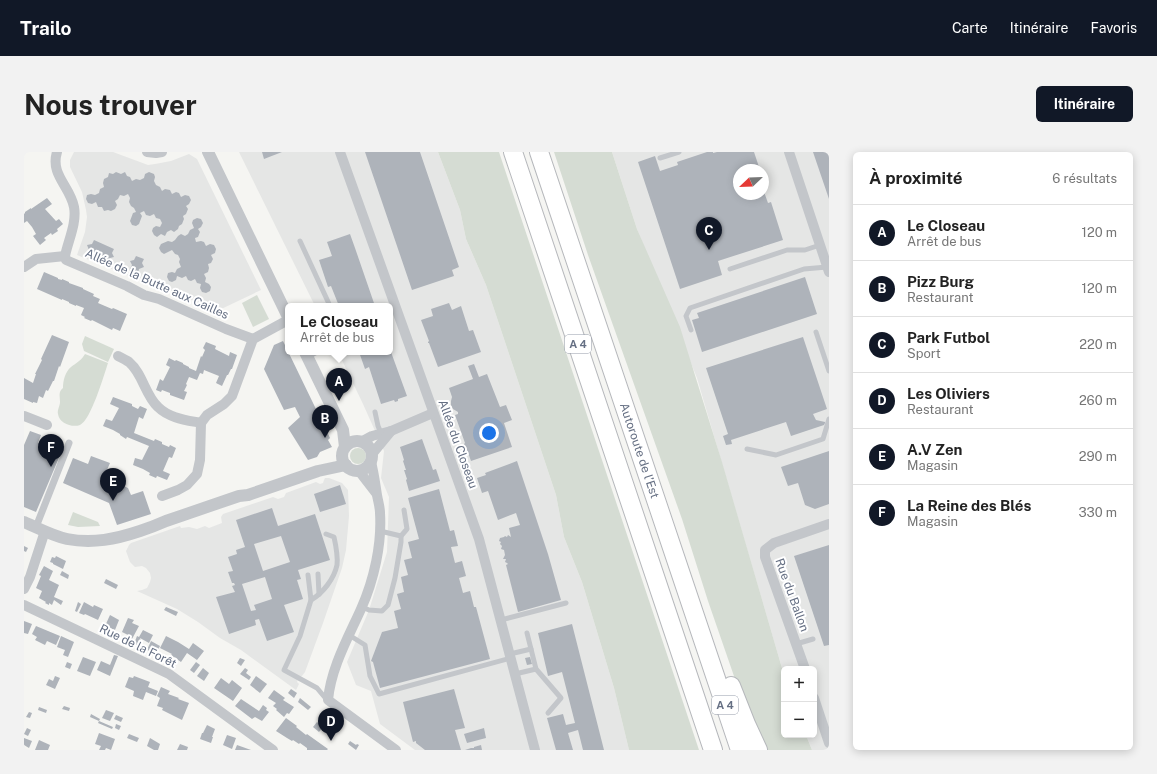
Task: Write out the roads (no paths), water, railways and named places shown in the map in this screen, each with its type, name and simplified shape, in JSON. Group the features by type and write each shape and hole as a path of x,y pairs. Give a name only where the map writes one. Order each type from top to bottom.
{"highway":[{"name":"Autoroute de l’Est","path":"513,152 713,750"},
{"name":"Autoroute de l’Est","path":"539,152 740,750"},
{"path":"710,659 725,670 758,750"},
{"path":"687,672 686,694 704,750"}],"street":[{"path":"24,267 36,260 65,256 73,223 74,208 70,194 56,170 56,154 58,152"},
{"path":"147,152 162,152"},
{"path":"208,152 285,312"},
{"name":"Allée du Closeau","path":"340,152 478,539 535,750"},
{"path":"789,152 824,250 828,270"},
{"name":"Allée de la Butte aux Cailles","path":"65,256 66,260 127,286 139,293 159,299 226,329 253,339"},
{"path":"162,496 187,485 197,474 200,460 201,423 208,415 224,404 232,396 253,339 285,320"},
{"path":"310,355 343,430 350,451 350,469 359,471 366,468 386,432"},
{"path":"118,356 128,362 136,371 149,395 157,406 178,418 201,423"},
{"path":"24,522 66,539 92,541 124,536 158,525 167,524 240,500 248,495 318,471 350,451 386,432 433,413"},
{"path":"24,416 47,426"},
{"path":"24,590 40,529 69,443"},
{"path":"350,451 369,447 376,482 380,514 380,538 376,563 362,607 332,676 328,700 396,750"},
{"path":"359,471 377,495"},
{"name":"Rue du Ballon","path":"803,666 765,557 765,550 774,543 829,524"},
{"name":"Rue de la Forêt","path":"24,606 169,674 273,750"},
{"path":"815,702 829,743"}],"lane":[{"path":"660,158 679,152"},
{"path":"300,240 329,303"},
{"path":"730,269 787,250 824,250"},
{"path":"691,330 686,316 690,308 804,269 828,270"},
{"path":"816,332 829,371"},
{"path":"375,412 378,426 386,432"},
{"path":"747,449 776,455 823,439 829,419"},
{"path":"362,607 369,610 382,611 388,605 395,578 401,536 407,529 404,510"},
{"path":"380,531 401,536"},
{"path":"311,600 330,582 337,565 334,537 326,534"},
{"path":"318,574 319,594"},
{"path":"308,575 311,600 300,636 284,670 317,688 328,700"},
{"path":"501,620 566,603"},
{"path":"527,633 536,669 561,698 548,713"},
{"path":"349,635 365,645 370,676 379,694 531,649"},
{"path":"796,644 813,639"},
{"path":"515,674 536,669"}],"place":[{"name":"Park Futbol","path":"709,250"},
{"name":"Le Closeau","path":"339,401"},
{"name":"Pizz Burg","path":"325,438"},
{"name":"La Reine des Blés","path":"51,467"},
{"name":"A.V Zen","path":"113,501"},
{"name":"Les Oliviers","path":"331,741"}]}
